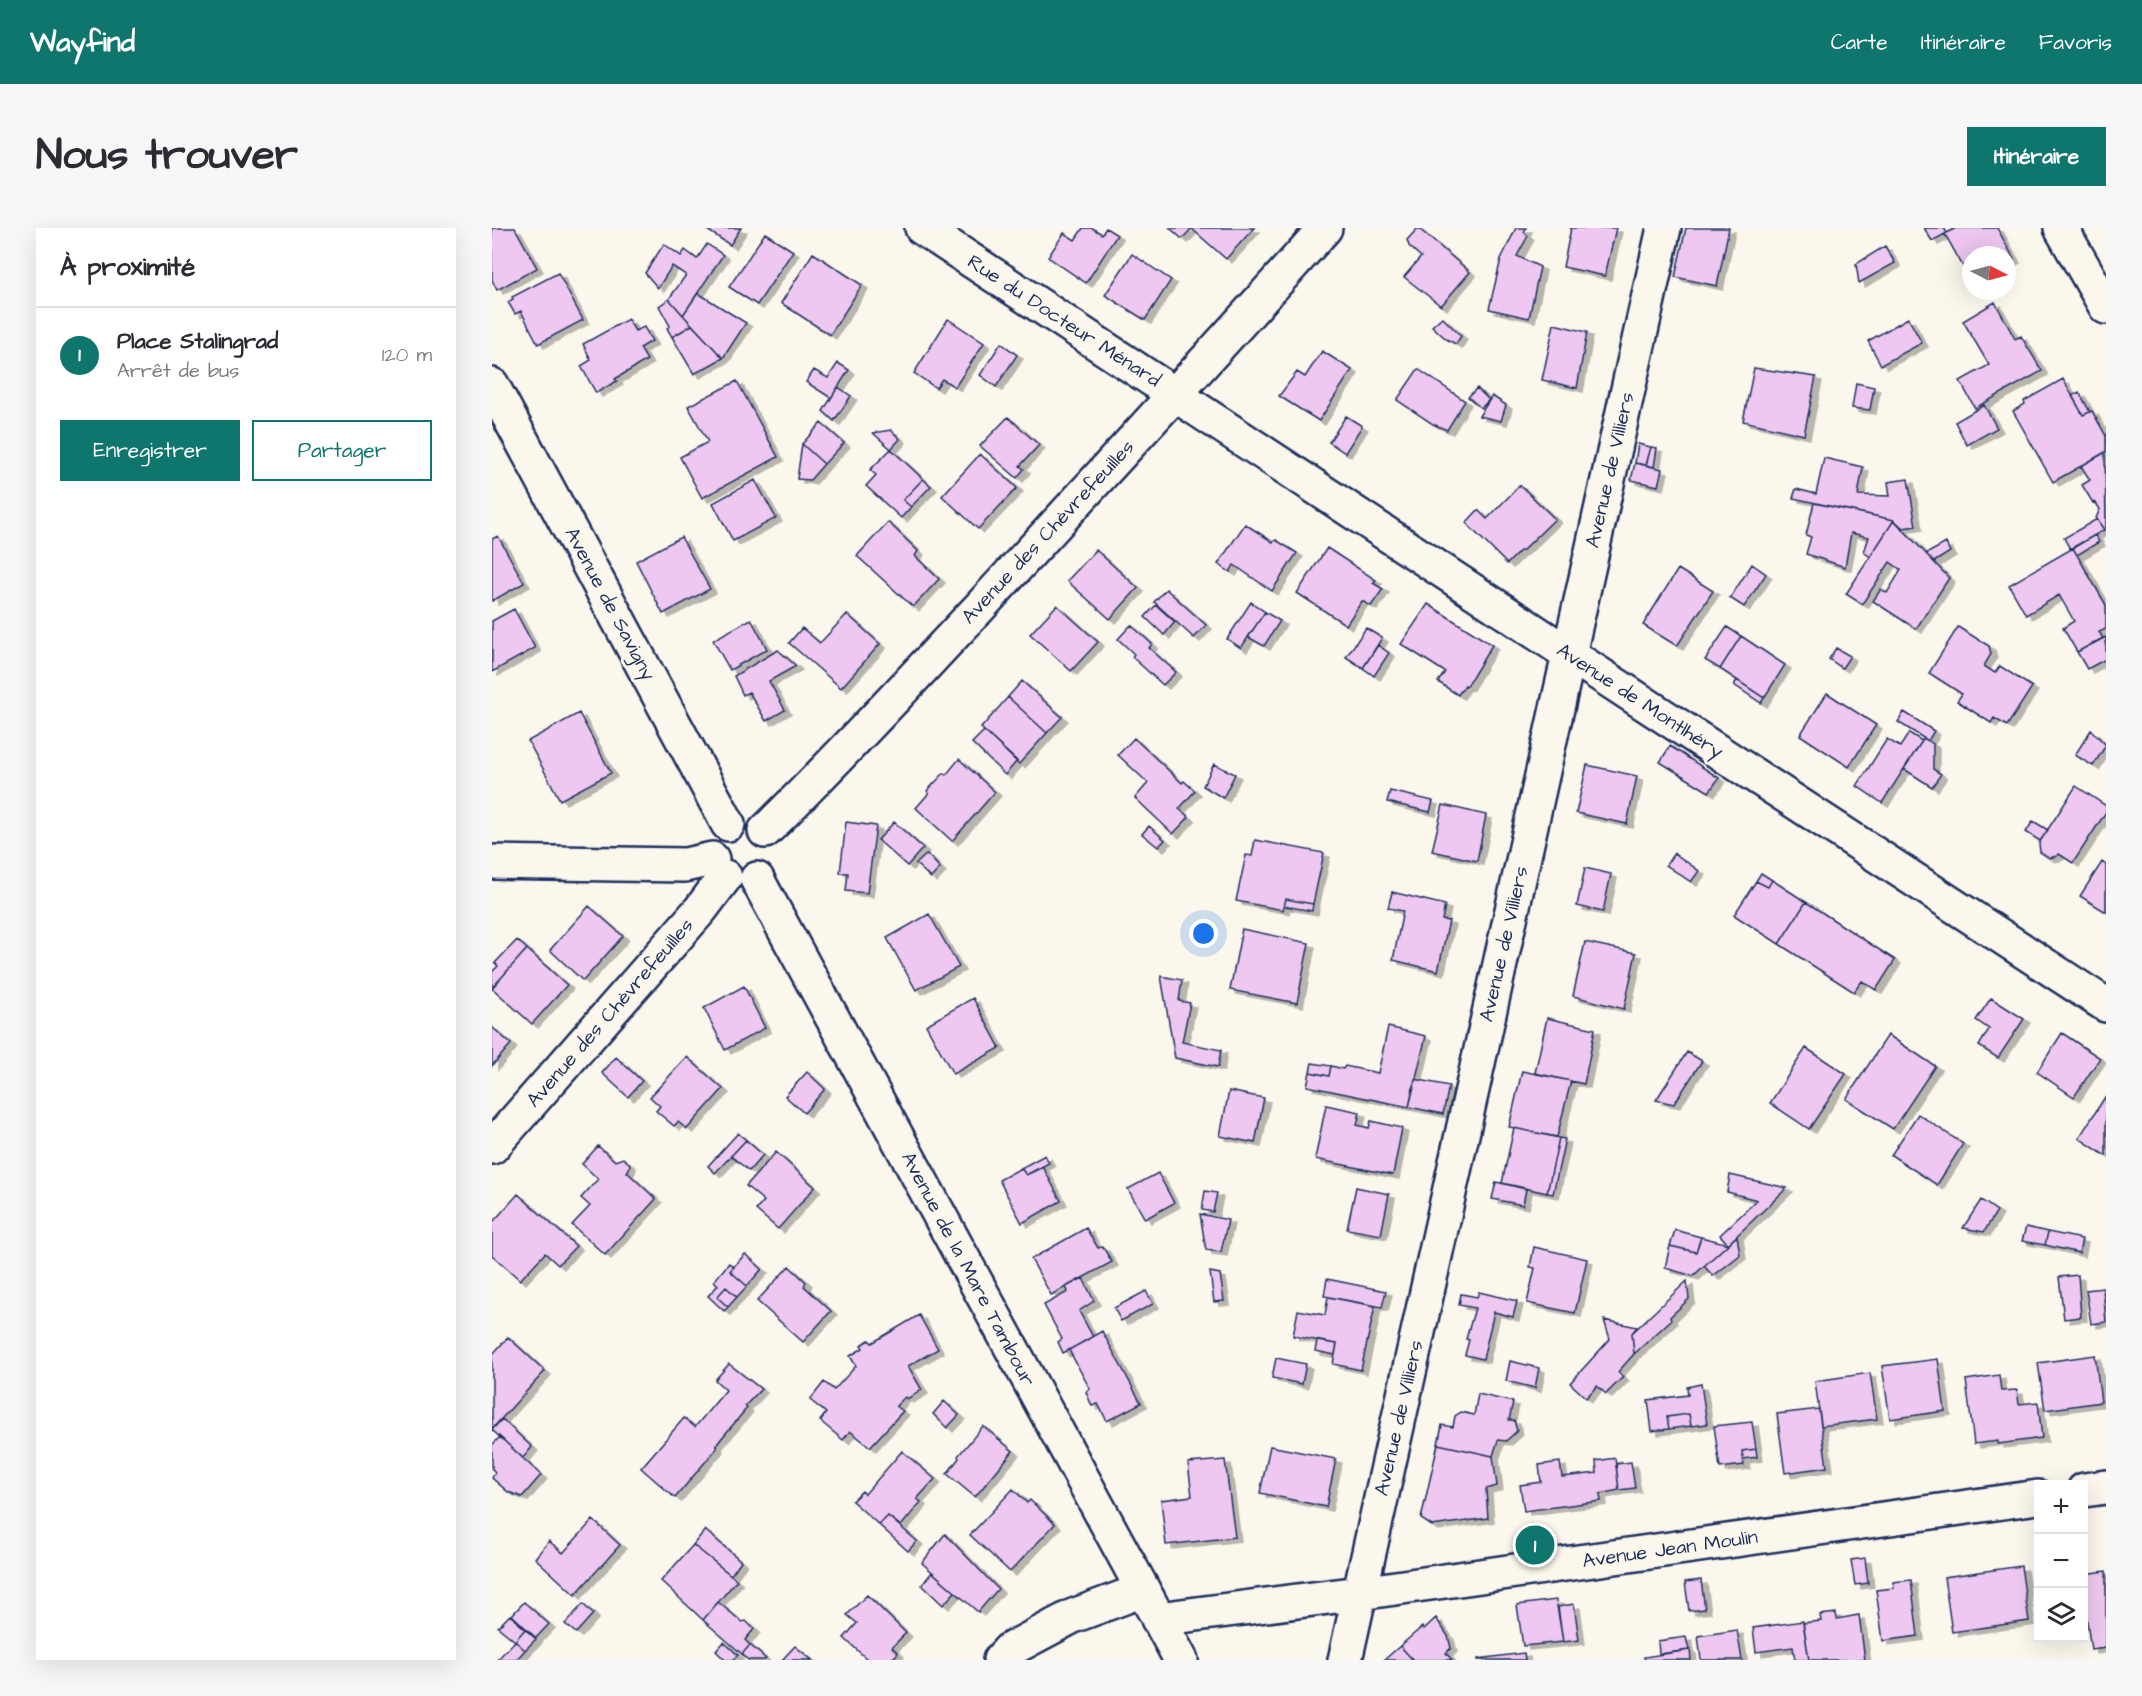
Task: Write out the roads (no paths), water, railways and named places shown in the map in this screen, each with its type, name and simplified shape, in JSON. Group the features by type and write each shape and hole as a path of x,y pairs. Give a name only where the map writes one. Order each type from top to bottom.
{"street":[{"name":"Rue du Docteur Ménard","path":"922,228 1175,395"},
{"name":"Avenue des Chèvrefeuilles","path":"765,831 807,793 1175,395 1325,228"},
{"name":"Avenue de Villiers","path":"1345,1660 1664,228"},
{"path":"2061,228 2106,307"},
{"name":"Avenue de Savigny","path":"492,385 729,824"},
{"name":"Avenue de Montlhéry","path":"1175,395 2106,1005"},
{"path":"492,862 685,865 731,872 765,872 771,862 773,852 771,841 765,831 748,821 729,824 718,833 712,845 731,872"},
{"name":"Avenue des Chèvrefeuilles","path":"492,1147 731,872"},
{"name":"Avenue de la Mare Tambour","path":"731,872 1143,1590 1180,1660"},
{"path":"2088,1490 2106,1487"},
{"name":"Avenue Jean Moulin","path":"1158,1619 1360,1593 2034,1498"},
{"path":"1000,1660 1009,1650 1073,1616 1143,1590"}],"place":[{"name":"Place Stalingrad","path":"1535,1545"}]}
